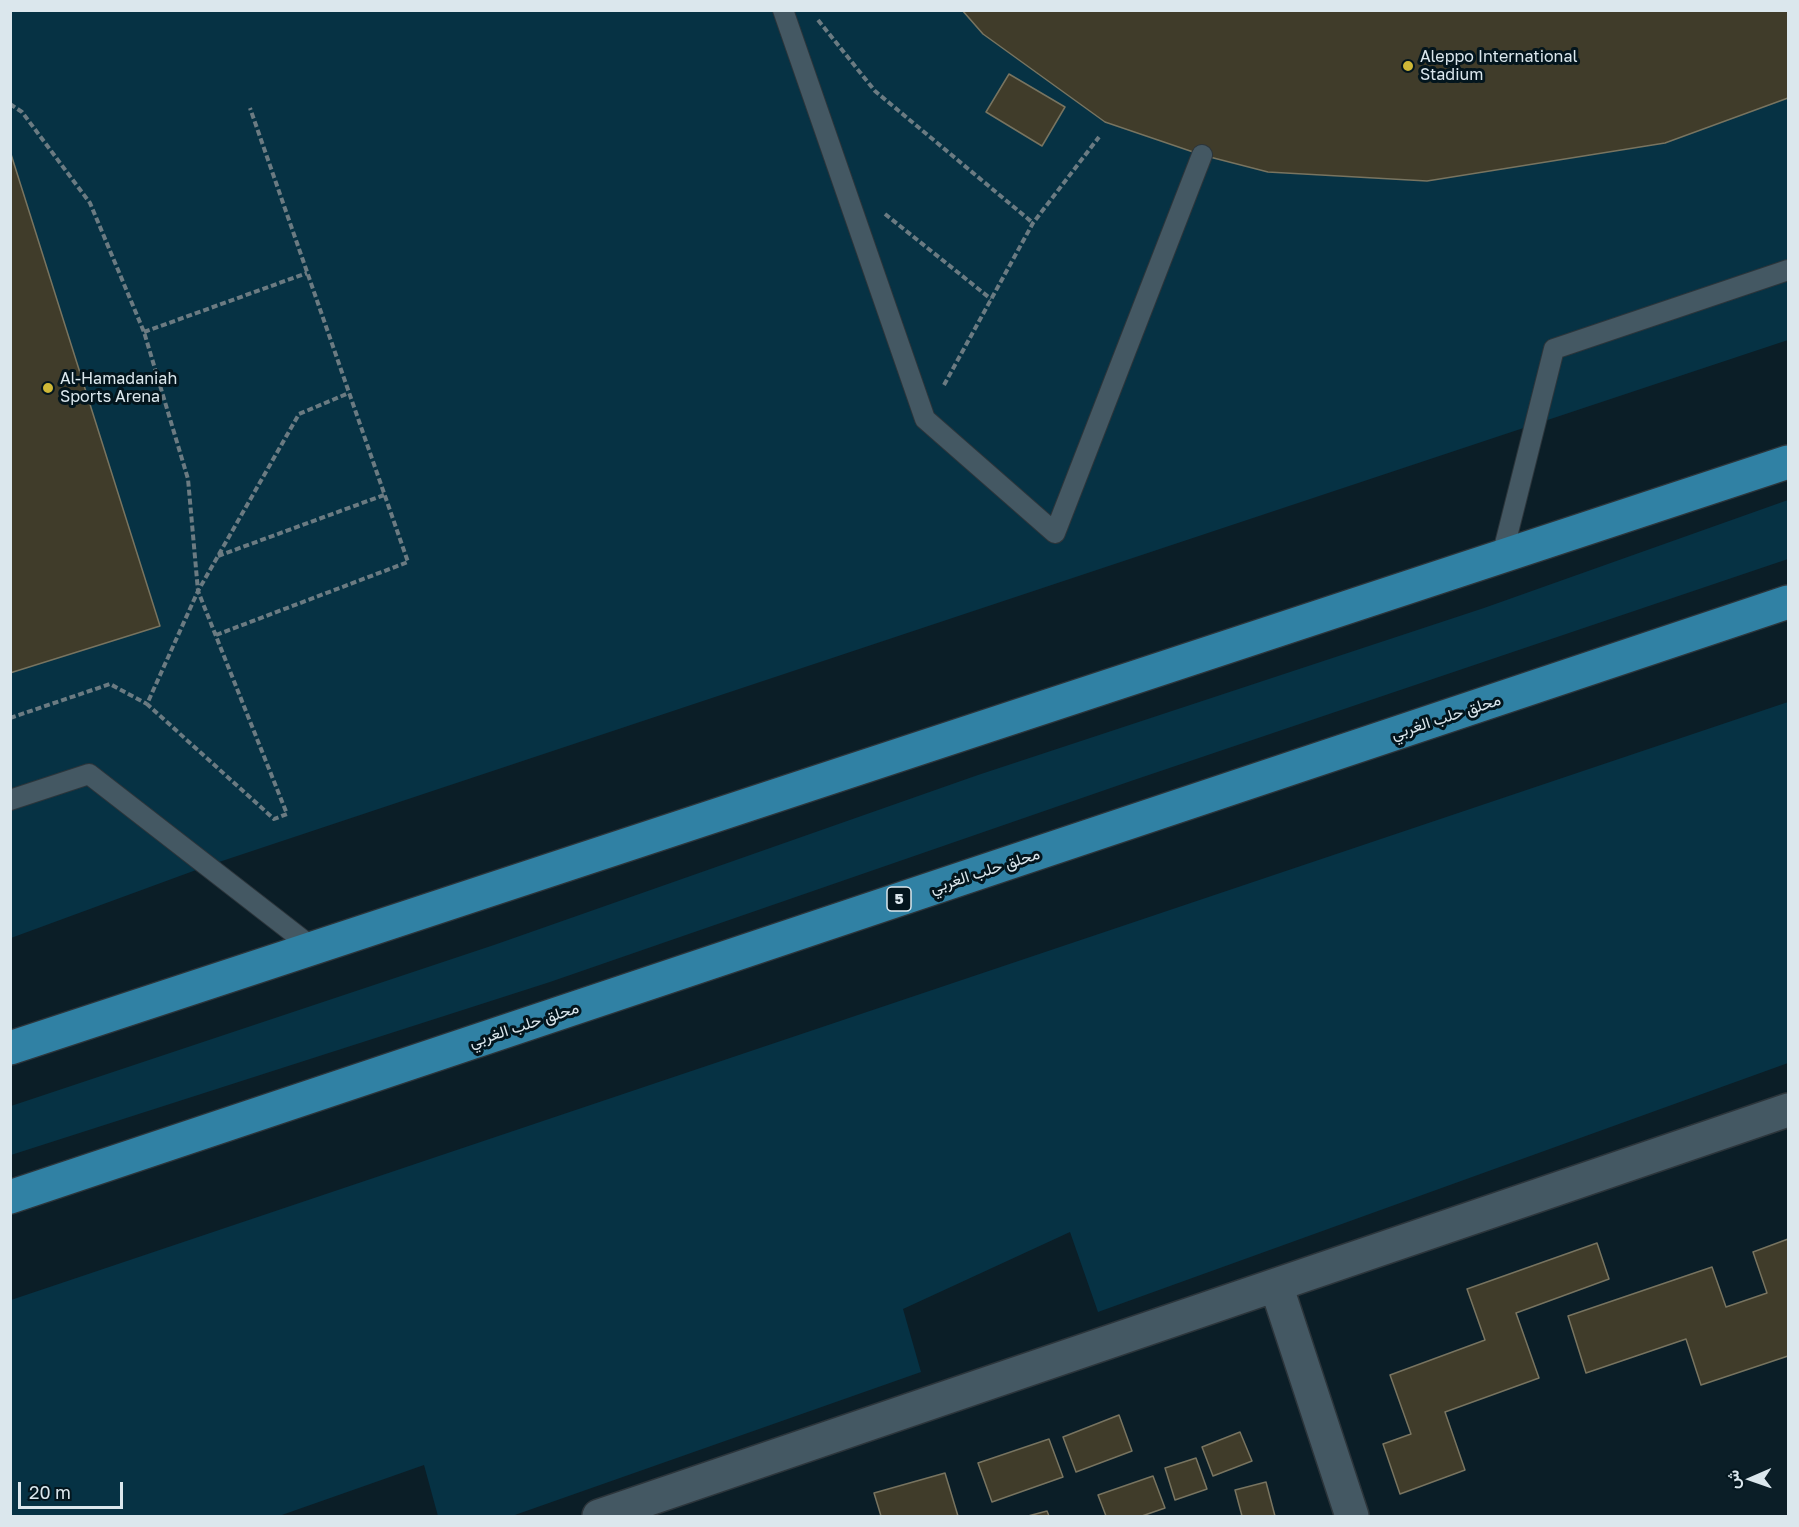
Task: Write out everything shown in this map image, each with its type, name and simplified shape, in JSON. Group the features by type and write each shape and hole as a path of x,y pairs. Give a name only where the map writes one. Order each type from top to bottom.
{"highway":[{"path":"10,1048 1788,462"},
{"name":"محلق حلب الغربي","path":"10,1197 1788,602"}],"street":[{"path":"598,1516 1788,1110"},
{"path":"1276,1285 1352,1516"}],"lane":[{"path":"783,10 925,419 1055,533 1202,155"},
{"path":"1502,556 1554,349 1788,270"},
{"path":"10,800 88,774 313,948"}],"path":[{"path":"818,20 875,92 1033,223"},
{"path":"10,104 22,112 90,203 144,332 188,479 198,591 287,814 274,819 147,704 110,684 10,718"},
{"path":"216,635 408,562 250,108"},
{"path":"925,419 1033,223 1099,137"},
{"path":"842,180 991,299"},
{"path":"144,332 307,273"},
{"path":"147,704 198,591 299,414 349,393"},
{"path":"218,556 384,495"}],"shaded area":[{"path":"11,11 1788,11 1788,340 207,866 11,938"},
{"path":"1788,500 1788,559 1131,781 550,982 11,1155 11,1106 494,945 978,775 1484,608"},
{"path":"1788,702 1788,1063 1098,1312 1070,1232 903,1309 921,1372 512,1516 438,1516 424,1465 279,1516 11,1516 11,1300"}],"building":[{"name":"Aleppo International Stadium","path":"962,10 1788,10 1788,98 1665,143 1427,181 1268,172 1202,155 1105,122 983,34"},
{"path":"1009,74 1065,107 1042,146 986,112"},
{"name":"Al-Hamadaniah Sports Arena","path":"10,151 160,626 10,673"},
{"path":"1788,1239 1788,1356 1701,1385 1686,1339 1586,1373 1568,1316 1712,1267 1726,1307 1767,1293 1753,1252"},
{"path":"1597,1243 1609,1279 1516,1313 1539,1378 1445,1412 1465,1470 1400,1494 1383,1444 1411,1434 1390,1375 1485,1340 1467,1289"},
{"path":"1119,1415 1132,1451 1076,1472 1063,1437"},
{"path":"1240,1432 1252,1461 1213,1476 1202,1447"},
{"path":"1049,1439 1063,1477 992,1502 978,1463"},
{"path":"1196,1458 1207,1489 1175,1500 1165,1468"},
{"path":"945,1473 958,1516 881,1516 874,1493"},
{"path":"1153,1476 1165,1508 1142,1516 1106,1516 1098,1495"},
{"path":"1266,1482 1275,1516 1242,1516 1235,1490"},
{"path":"1047,1511 1049,1516 1028,1516"}],"place":[{"name":"Aleppo International Stadium","path":"1408,66"},
{"name":"Al-Hamadaniah Sports Arena","path":"48,388"}]}
